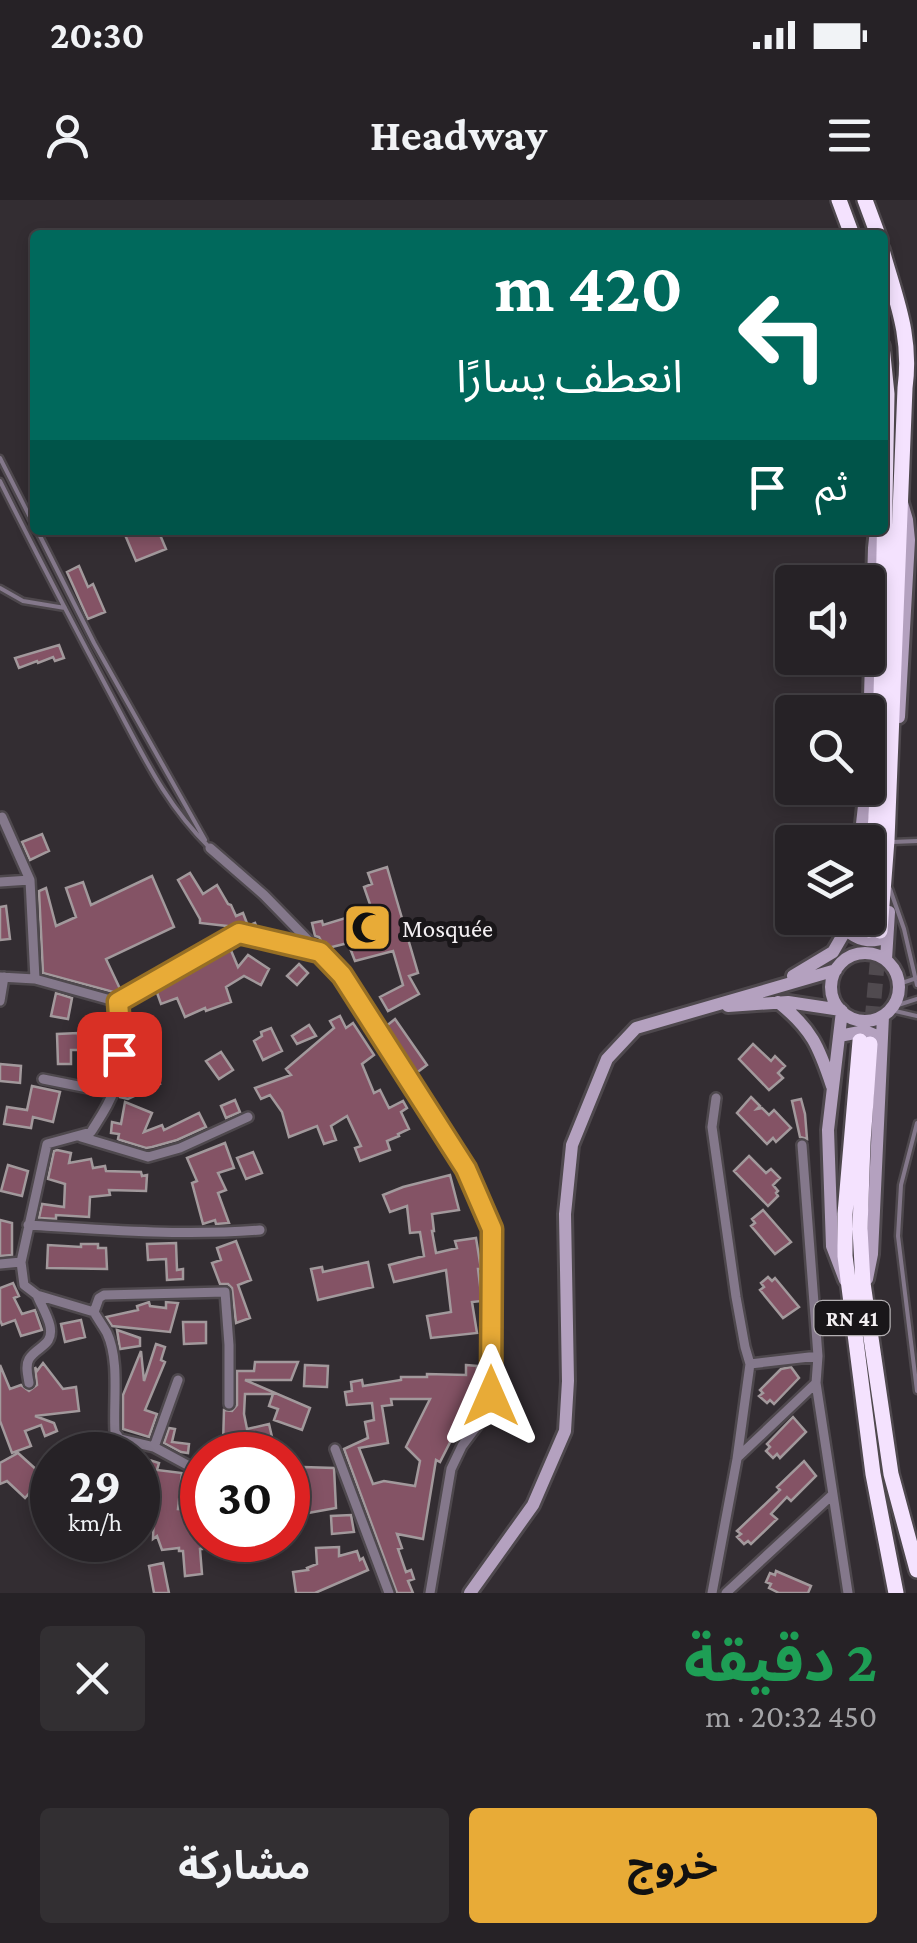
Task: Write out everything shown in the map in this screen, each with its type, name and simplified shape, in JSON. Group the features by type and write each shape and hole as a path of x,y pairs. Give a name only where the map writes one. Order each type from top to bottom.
{"highway":[{"path":"839,200 850,230"},
{"path":"866,200 876,230"},
{"path":"888,270 904,324 908,360 890,503"},
{"path":"885,863 888,419"},
{"name":"RN 41","path":"871,1041 844,1214 844,1256 856,1289 892,1474 917,1570"},
{"name":"RN 41","path":"856,1289 872,1474 896,1593"}],"street":[{"path":"885,909 890,889 909,540 907,520 890,503"},
{"path":"870,695 875,535"},
{"path":"2,817 30,880 35,979"},
{"path":"210,848 264,895 342,975 466,1169 492,1229 491,1396 452,1469 430,1593"},
{"path":"0,882 30,880"},
{"path":"0,1001 2,977 35,979 118,1002 239,933 320,952"},
{"path":"778,985 827,958 845,935"},
{"path":"848,957 850,935"},
{"path":"880,935 886,959"},
{"path":"861,952 886,959 900,984 897,1000 871,1041 872,1254 856,1289 832,1246 828,1130 842,1011 832,991 836,970 848,957 861,952"},
{"path":"473,1591 534,1505 566,1431 565,1214 572,1146 607,1059 636,1028 836,970"},
{"path":"29,1383 26,1363 50,1339 50,1327 36,1296 24,1285 22,1262 28,1225 47,1144 92,1132 113,1094 120,1028 118,1002"},
{"path":"700,1008 778,1002 842,1011 858,1020 875,1019 889,1011"},
{"path":"778,1002 804,1026 819,1048 833,1090"},
{"path":"839,1036 865,1032 871,1041"},
{"path":"43,1079 113,1094"},
{"path":"712,1593 750,1364 736,1296 712,1127 716,1098"},
{"path":"79,1137 148,1157 166,1154 248,1117"},
{"path":"802,1144 818,1356 816,1383 848,1593"},
{"path":"28,1225 122,1231 260,1230"},
{"path":"0,1264 22,1262"},
{"path":"94,1312 104,1295 226,1292 229,1404"},
{"path":"36,1296 94,1312 108,1335 115,1384 115,1432"},
{"path":"750,1364 818,1356"},
{"path":"160,1432 178,1380"},
{"path":"737,1459 816,1383"},
{"path":"335,1449 389,1593"},
{"path":"726,1593 832,1496"}],"lane":[{"path":"0,458 30,516"},
{"path":"0,482 166,797 186,825 210,848"},
{"path":"40,535 94,642 210,848"},
{"path":"0,588 23,601 64,608"},
{"path":"85,648 94,642"},
{"path":"892,842 917,841"},
{"path":"890,889 916,980 900,984"},
{"path":"908,947 917,952"},
{"path":"889,1011 917,998"},
{"path":"889,1011 917,1016"},
{"path":"917,1123 900,1185 898,1236 917,1391"}],"building":[{"path":"125,535 160,535 166,549 136,561"},
{"path":"79,566 88,587 93,584 105,612 88,619 67,572"},
{"path":"59,645 64,658 55,661 53,657 19,668 15,658"},
{"path":"42,834 49,851 30,860 22,842"},
{"path":"387,867 418,973 409,976 419,994 388,1011 380,997 403,985 393,951 355,961 348,943 328,948 315,936 312,923 322,921 323,925 372,910 364,887 372,884 368,873"},
{"path":"190,873 203,894 217,885 236,916 243,913 248,926 255,923 264,931 239,925 229,930 227,926 200,923 178,880"},
{"path":"152,876 174,927 106,959 121,991 43,973 39,891 46,888 56,926 76,917 66,888 83,882 91,905"},
{"path":"6,906 10,939 0,940 0,907"},
{"path":"230,948 238,967 248,955 269,969 261,985 244,976 226,987 231,1002 185,1017 177,998 161,1004 156,990"},
{"path":"299,964 308,973 297,985 287,976"},
{"path":"56,993 72,998 68,1019 51,1016"},
{"path":"340,1016 346,1028 353,1023 374,1055 362,1064 374,1093 380,1090 389,1108 403,1101 407,1108 401,1112 409,1129 387,1141 390,1150 360,1161 355,1148 361,1146 347,1116 331,1126 336,1140 324,1144 317,1126 289,1137 282,1112 270,1095 261,1099 255,1088 291,1075 286,1069 334,1028 330,1021"},
{"path":"395,1019 427,1065 415,1074 385,1027"},
{"path":"309,1025 316,1036 297,1044 292,1036"},
{"path":"271,1028 282,1051 263,1060 254,1041"},
{"path":"78,1033 79,1050 71,1050 71,1064 58,1064 57,1034"},
{"path":"753,1044 771,1061 775,1056 785,1066 778,1073 783,1078 769,1090 739,1059"},
{"path":"221,1052 233,1070 219,1079 206,1061"},
{"path":"0,1064 21,1066 20,1083 0,1081"},
{"path":"148,1064 160,1084 128,1099 120,1097 127,1074"},
{"path":"32,1086 60,1092 53,1122 33,1117 31,1128 4,1124 7,1107 27,1110"},
{"path":"751,1097 760,1106 757,1109 762,1108 769,1115 774,1110 791,1128 776,1142 773,1138 767,1144 737,1113"},
{"path":"801,1099 807,1139 800,1137 792,1101"},
{"path":"235,1100 240,1112 226,1118 221,1106"},
{"path":"125,1102 152,1113 144,1132 162,1125 164,1130 199,1113 206,1127 146,1148 120,1140 119,1134 111,1133 112,1122 121,1124"},
{"path":"225,1143 234,1168 218,1173 226,1190 218,1193 229,1223 216,1224 215,1220 203,1224 192,1183 197,1181 187,1158"},
{"path":"57,1150 71,1153 69,1163 91,1159 93,1168 141,1172 142,1176 147,1175 146,1191 109,1190 110,1195 90,1197 89,1217 39,1218 42,1204 64,1207 65,1184 48,1179"},
{"path":"253,1152 262,1173 246,1179 237,1158"},
{"path":"749,1156 766,1173 771,1169 780,1178 773,1185 778,1196 768,1206 734,1171"},
{"path":"8,1165 28,1171 22,1196 1,1191"},
{"path":"450,1175 459,1210 432,1214 436,1253 457,1248 455,1241 476,1238 482,1301 472,1302 477,1333 431,1338 427,1316 451,1312 446,1270 394,1282 389,1265 424,1256 420,1232 410,1233 407,1206 390,1212 383,1195"},
{"path":"763,1210 791,1242 775,1254 751,1226 755,1223 752,1219"},
{"path":"0,1220 12,1223 12,1255 0,1256"},
{"path":"236,1241 251,1280 238,1285 250,1318 236,1323 232,1288 220,1284 212,1263 221,1260 217,1248"},
{"path":"176,1243 177,1270 183,1269 183,1279 167,1280 166,1259 148,1260 147,1244"},
{"path":"48,1245 106,1248 107,1269 47,1268"},
{"path":"368,1262 373,1287 318,1300 311,1269 322,1267 323,1272"},
{"path":"768,1277 772,1281 775,1278 799,1307 783,1318 760,1290"},
{"path":"13,1283 19,1296 14,1298 22,1314 35,1310 42,1330 21,1336 15,1320 2,1325 0,1288"},
{"path":"149,1302 150,1306 166,1308 166,1302 178,1303 170,1332 112,1326 106,1317 138,1310 137,1306"},
{"path":"81,1320 85,1337 65,1342 61,1324"},
{"path":"183,1322 206,1322 206,1343 184,1344"},
{"path":"117,1330 140,1338 140,1346 120,1349"},
{"path":"156,1344 165,1347 161,1360 165,1362 145,1410 157,1414 151,1432 123,1429 123,1395 141,1351 144,1381"},
{"path":"255,1362 298,1362 291,1380 245,1380 310,1408 302,1430 274,1420 278,1409 269,1406 273,1394 245,1394 247,1429 269,1424 271,1432 223,1432 224,1410 232,1411 237,1405 237,1371 254,1371"},
{"path":"43,1363 63,1389 76,1387 79,1411 35,1416 54,1423 57,1431 44,1432 41,1425 25,1431 30,1446 12,1453 0,1421 0,1365 10,1389 21,1385 29,1391 37,1385 35,1367 37,1371"},
{"path":"305,1365 328,1366 327,1387 304,1386"},
{"path":"466,1365 477,1366 472,1399 440,1462 436,1460 423,1539 397,1534 406,1572 411,1570 414,1579 408,1581 413,1593 397,1593 344,1449 368,1438 365,1422 374,1420 372,1403 347,1405 345,1392 352,1391 351,1382 362,1380 363,1386 427,1374 466,1375","holes":["391,1399 430,1399 406,1447 420,1461 415,1486 384,1481 373,1484 359,1448 388,1443 382,1406 392,1405"]},
{"path":"791,1367 799,1378 774,1404 770,1400 767,1403 759,1396 763,1393 760,1390 781,1369"},
{"path":"793,1417 806,1432 780,1458 777,1454 773,1458 766,1451 770,1447 767,1444"},
{"path":"169,1428 175,1429 172,1442 180,1443 180,1451 164,1443"},
{"path":"18,1453 30,1464 30,1492 25,1498 7,1481 0,1484 0,1463"},
{"path":"804,1461 816,1476 791,1501 787,1497 771,1514 777,1519 751,1544 744,1544 737,1531"},
{"path":"310,1467 334,1468 336,1508 310,1513"},
{"path":"160,1470 180,1473 180,1551 162,1550"},
{"path":"351,1515 354,1532 332,1534 331,1516"},
{"path":"339,1547 339,1556 357,1551 368,1570 315,1593 296,1593 293,1572 317,1564 316,1548"},
{"path":"184,1562 201,1562 202,1574 185,1576"},
{"path":"163,1563 169,1593 154,1593 149,1566"},
{"path":"776,1571 811,1586 808,1593 779,1593 769,1588 771,1584 766,1582 770,1573 775,1575"}],"tunnel":[{"path":"870,1044 880,935"}],"place":[{"name":"Mosquée","path":"367,928"}],"route":[{"path":"119,1054 118,1002 239,933 320,952 342,975 466,1169 492,1229 491,1396"}]}
